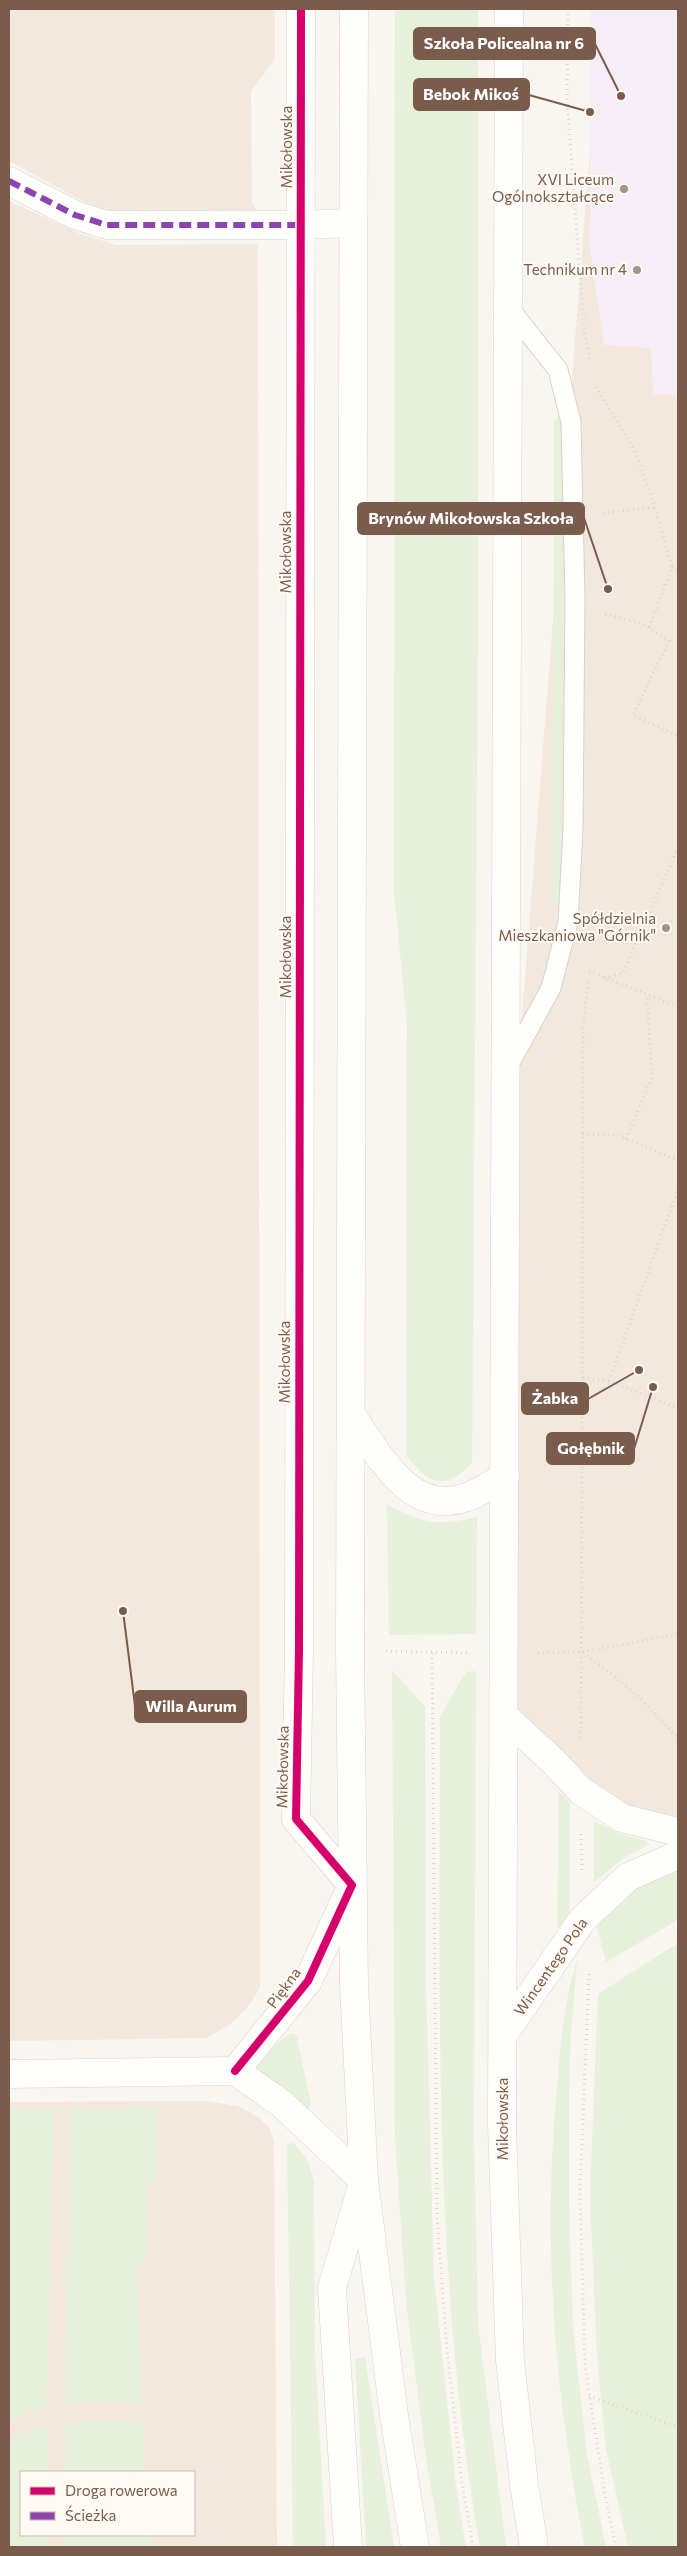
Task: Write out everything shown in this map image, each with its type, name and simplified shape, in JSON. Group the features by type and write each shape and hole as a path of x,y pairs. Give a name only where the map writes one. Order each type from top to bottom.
{"main road":[{"name":"Mikołowska","path":"301,9 299,1620 296,1819 352,1885"},
{"path":"354,9 350,1650 352,1885 358,2087 364,2181 394,2415 415,2547"},
{"name":"Mikołowska","path":"509,9 503,2178 510,2361 535,2544"},
{"path":"9,181 75,215 107,225 300,225 353,223"},
{"path":"352,1415 390,1469 406,1488 422,1498 441,1502 463,1498 504,1476"},
{"path":"504,1716 553,1761 581,1791 622,1818 678,1832"},
{"name":"Wincentego Pola","path":"503,2035 583,1920 628,1877 678,1855"},
{"name":"Piękna","path":"235,2071 308,1982 352,1885"},
{"path":"9,2074 235,2071 282,2104 364,2181"},
{"path":"348,2547 332,2288 364,2181"}],"lane":[{"path":"505,1072 551,988 568,922 574,830 575,598 571,422 558,370 508,307"}],"path":[{"path":"595,385 635,451 655,507 672,567 649,628"},
{"path":"598,514 655,507"},
{"path":"672,567 678,571"},
{"path":"597,612 649,628 669,641 633,715 678,736"},
{"path":"605,978 623,973 678,848"},
{"path":"589,971 678,1008"},
{"path":"626,1139 652,1077 647,995"},
{"path":"583,1134 601,1133 626,1139 678,1160"},
{"path":"609,1381 678,1189"},
{"path":"582,1378 609,1381 678,1408"},
{"path":"350,1650 432,1653 582,1652 678,1634"},
{"path":"582,1652 636,1694 678,1738"},
{"path":"432,1653 437,2218 447,2349 462,2483 473,2547"},
{"path":"583,1920 590,1982 580,2190 584,2365 605,2495 616,2547"},
{"path":"589,2396 678,2426"}],"shaded area":[{"path":"9,9 275,9 275,59 251,91 252,203 257,210 101,211 9,161"},
{"path":"591,9 678,9 678,395 653,395 651,348 604,345 590,249"},
{"path":"601,9 678,9 678,1832 622,1818 504,1716 516,1092"},
{"path":"9,201 81,234 116,245 258,244 260,1988 247,2008 231,2024 206,2038 9,2041"},
{"path":"208,2101 241,2107 258,2117 269,2127 274,2141 277,2547 9,2547 9,2102"}],"green space":[{"path":"395,9 478,9 478,624 472,1463 453,1478 445,1481 436,1481 429,1478 413,1464 406,1454 407,1026 394,890"},
{"path":"558,417 563,424 560,902 555,905 553,902 554,421"},
{"path":"387,1504 411,1516 431,1522 451,1522 477,1517 476,1634 389,1635"},
{"path":"392,1670 425,1707 426,1984 434,2277 456,2487 466,2547 441,2547 426,2458 406,2301 395,2137"},
{"path":"476,1671 474,2134 478,2324 506,2547 480,2547 464,2444 446,2237 442,2133 440,1716 466,1672"},
{"path":"559,1792 570,1802 569,1913 559,1928 557,1924"},
{"path":"594,1821 618,1833 646,1841 650,1844 625,1857 594,1882"},
{"path":"678,1870 678,1920 606,1962 596,1924 630,1889 661,1875"},
{"path":"678,1943 678,2547 628,2547 606,2449 597,2356 590,2195 598,1994"},
{"path":"577,1960 569,2087 569,2208 573,2327 587,2455 606,2547 585,2547 584,2543 566,2432 554,2322 551,2211 552,2155 565,2011"},
{"path":"294,2033 297,2038 311,2105 307,2109 254,2071 253,2065 289,2034"},
{"path":"158,2107 157,2183 148,2183 148,2260 137,2260 142,2402 66,2403 69,2109"},
{"path":"54,2108 47,2407 9,2421 9,2109"},
{"path":"293,2142 307,2159 314,2181 315,2354 326,2547 293,2547 287,2145"},
{"path":"365,2357 394,2547 366,2547 355,2359"},
{"path":"65,2422 143,2422 143,2471 65,2471"},
{"path":"49,2424 49,2471 20,2471 20,2536 49,2536 49,2547 9,2547 9,2439"},
{"path":"64,2536 152,2536 152,2547 63,2547"}],"marked path":[{"path":"9,181 75,215 107,225 300,225"}],"cycle path":[{"path":"235,2071 308,1981 352,1885 296,1819 299,1650 301,9"}],"place":[{"name":"Szkoła Policealna nr 6","path":"621,96"},
{"name":"Bebok Mikoś","path":"590,112"},
{"name":"XVI Liceum Ogólnokształcące","path":"624,189"},
{"name":"Technikum nr 4","path":"637,270"},
{"name":"Brynów Mikołowska Szkoła","path":"608,589"},
{"name":"Spółdzielnia Mieszkaniowa \"Górnik\"","path":"666,928"},
{"name":"Żabka","path":"639,1370"},
{"name":"Gołębnik","path":"653,1387"},
{"name":"Willa Aurum","path":"123,1611"}]}
